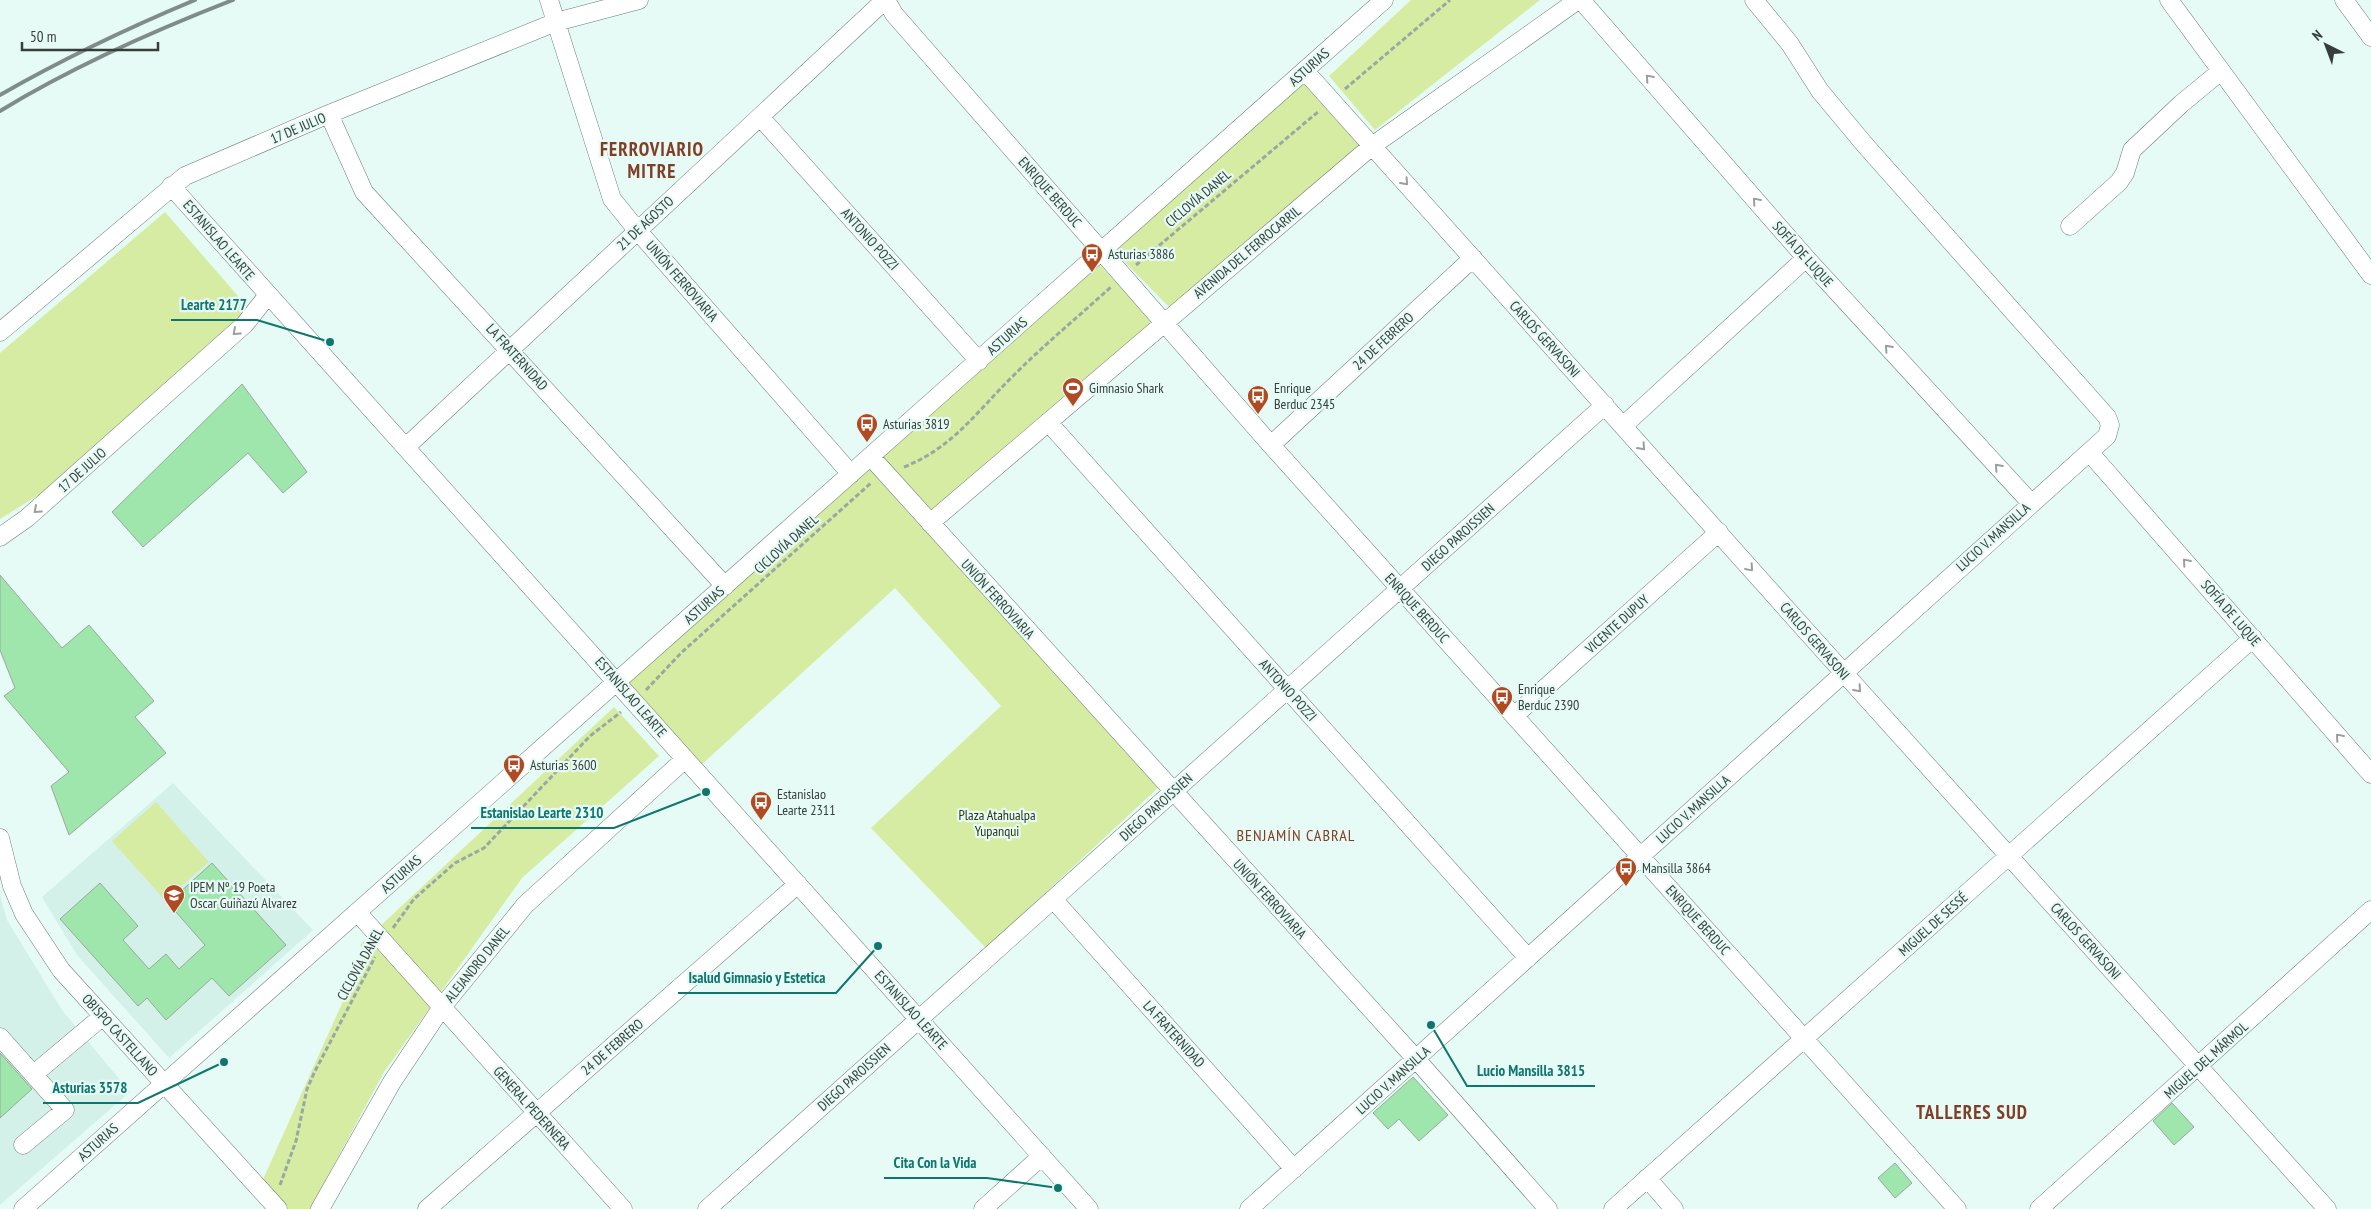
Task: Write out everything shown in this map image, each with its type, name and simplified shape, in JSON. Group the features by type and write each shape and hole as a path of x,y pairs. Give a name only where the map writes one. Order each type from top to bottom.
{"street":[{"name":"UNIÓN FERROVIARIA","path":"549,0 612,199 636,230 851,474"},
{"name":"17 DE JULIO","path":"0,332 185,176 329,114 556,22 640,0"},
{"name":"21 DE AGOSTO","path":"406,446 636,230 761,118 886,0"},
{"name":"ENRIQUE BERDUC","path":"886,0 894,14 1271,445 1957,1209"},
{"name":"ASTURIAS","path":"23,1209 1384,0"},
{"name":"AVENIDA DEL FERROCARRIL","path":"930,523 1372,146 1580,0"},
{"name":"SOFÍA DE LUQUE","path":"1580,0 1806,258 2030,504"},
{"name":"LUCIO V. MANSILLA","path":"1249,1209 1641,857 1842,672 2107,436 2110,425 2107,417 1820,91 1790,44 1754,0"},
{"path":"2169,0 2371,276"},
{"path":"2344,0 2371,37"},
{"name":"CARLOS GERVASONI","path":"1305,71 1719,532 1842,672 2327,1209"},
{"path":"2070,226 2119,182 2125,173 2132,150 2181,104 2221,72"},
{"name":"LA FRATERNIDAD","path":"329,114 364,192 510,349 725,586"},
{"name":"ANTONIO POZZI","path":"761,118 978,361"},
{"name":"ESTANISLAO LEARTE","path":"171,186 1089,1209"},
{"name":"24 DE FEBRERO","path":"1271,445 1473,258"},
{"path":"1623,426 1806,258"},
{"name":"17 DE JULIO","path":"0,537 27,518 245,324 268,295"},
{"name":"DIEGO PAROISSIEN","path":"707,1209 1605,406"},
{"name":"ANTONIO POZZI","path":"1048,422 1528,958"},
{"name":"SOFÍA DE LUQUE","path":"2090,453 2371,774"},
{"name":"UNIÓN FERROVIARIA","path":"871,457 1172,792 1416,1059 1548,1209"},
{"name":"VICENTE DUPUY","path":"1514,716 1719,532"},
{"name":"MIGUEL DE SESSÉ","path":"1613,1209 2252,638"},
{"name":"ALEJANDRO DANEL","path":"320,1209 339,1172 392,1082 442,1007 525,905 685,758"},
{"name":"OBISPO CASTELLANO","path":"0,838 12,886 24,914 61,970 165,1083 273,1207"},
{"name":"24 DE FEBRERO","path":"427,1209 798,884"},
{"name":"LA FRATERNIDAD","path":"1053,899 1294,1169"},
{"name":"MIGUEL DEL MÁRMOL","path":"2038,1209 2199,1067 2371,910"},
{"name":"GENERAL PEDERNERA","path":"357,912 623,1209"},
{"path":"34,1074 103,1016"},
{"path":"0,1037 65,1110 23,1145"},
{"path":"983,1209 1042,1156"},
{"path":"1647,1178 1674,1209"}],"path":[{"name":"CICLOVÍA DANEL","path":"273,1207 296,1142 307,1089 315,1071 383,941 414,899 455,863 484,848 590,736 635,702 689,646 868,485 886,474 923,459 948,443 1015,374 1124,276 1450,0"}],"shaded area":[{"name":"IPEM Nº 19 Poeta Oscar Guiñazú Alvarez","path":"173,783 313,930 169,1058 77,955 42,897"},
{"path":"0,895 7,920 62,1010 130,1092 0,1205"}],"green space":[{"path":"1411,0 1540,0 1375,130 1329,76"},
{"path":"1304,81 1364,147 1172,310 1113,250"},
{"path":"165,212 251,311 45,491 0,519 0,353"},
{"path":"1098,263 1156,325 931,517 878,457"},
{"name":"Plaza Atahualpa Yupanqui","path":"870,462 1161,785 986,948 871,828 1001,706 895,588 700,766 623,681"},
{"path":"614,707 659,756 522,878 384,1072 310,1209 276,1209 261,1184 365,952 360,945"},
{"path":"156,802 209,862 165,900 112,841"}],"building":[{"path":"242,384 307,472 283,493 248,453 143,547 112,512"},
{"path":"0,575 62,648 89,625 154,701 135,717 166,753 69,835 51,786 69,772 4,696 15,688 0,650"},
{"path":"212,863 286,945 229,996 212,978 166,1020 147,998 138,1006 60,919 100,883 138,926 123,940 149,969 166,954 179,969 205,945 168,903"},
{"path":"0,1053 32,1089 0,1118"},
{"path":"1413,1077 1448,1115 1419,1141 1399,1119 1388,1129 1373,1113"},
{"path":"2172,1103 2194,1127 2174,1145 2153,1121"},
{"path":"1895,1163 1912,1183 1895,1198 1878,1178"}],"railway":[{"path":"0,95 96,44 195,0"},
{"path":"0,111 56,79 114,50 233,0"}],"place":[{"name":"Asturias 3886","path":"1092,273"},
{"name":"Learte 2177","path":"330,342"},
{"name":"Gimnasio Shark","path":"1073,407"},
{"name":"Enrique Berduc 2345","path":"1258,415"},
{"name":"Asturias 3819","path":"867,443"},
{"name":"Enrique Berduc 2390","path":"1502,716"},
{"name":"Asturias 3600","path":"514,784"},
{"name":"Estanislao Learte 2310","path":"706,792"},
{"name":"Estanislao Learte 2311","path":"761,821"},
{"name":"Mansilla 3864","path":"1626,887"},
{"name":"IPEM Nº 19 Poeta Oscar Guiñazú Alvarez","path":"174,914"},
{"name":"Isalud Gimnasio y Estetica","path":"878,946"},
{"name":"Lucio Mansilla 3815","path":"1431,1025"},
{"name":"Asturias 3578","path":"224,1062"},
{"name":"Cita Con la Vida","path":"1058,1188"}],"district":[{"name":"FERROVIARIO MITRE","path":"652,160"},
{"name":"BENJAMÍN CABRAL","path":"1296,835"},
{"name":"TALLERES SUD","path":"1972,1112"}]}
